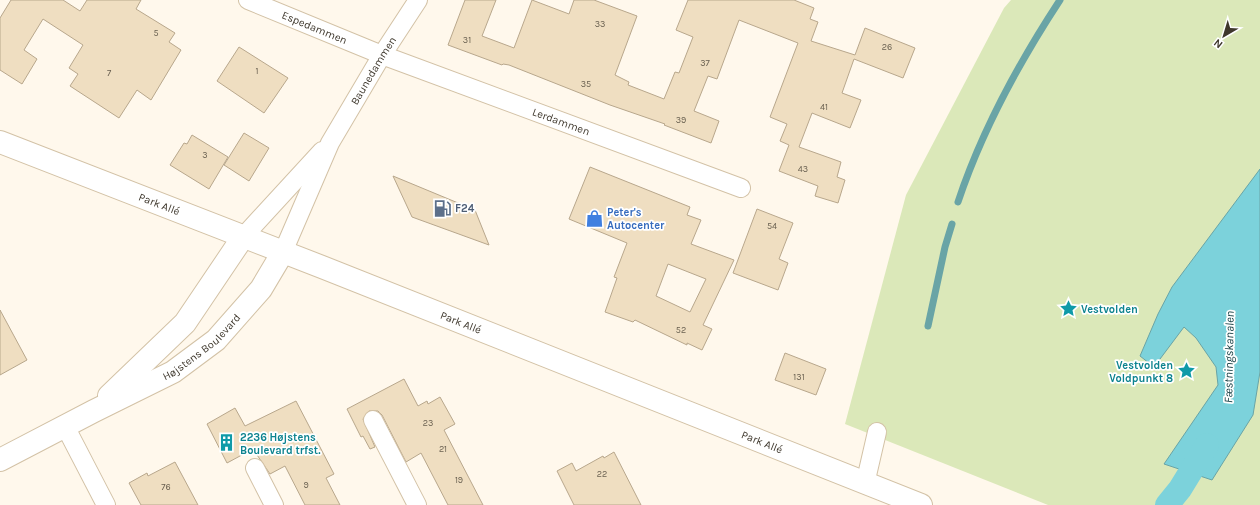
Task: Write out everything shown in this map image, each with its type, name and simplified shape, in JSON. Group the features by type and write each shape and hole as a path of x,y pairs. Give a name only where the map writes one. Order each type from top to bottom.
{"street":[{"name":"Espedammen","path":"248,0 382,54"},
{"name":"Baunedammen","path":"282,252 330,143 382,54 418,0"},
{"name":"Lerdammen","path":"382,54 741,188"},
{"name":"Park Allé","path":"0,142 921,505"},
{"name":"Baunedammen","path":"243,237 330,143"},
{"name":"Højstens Boulevard","path":"94,411 185,323 243,237"},
{"name":"Højstens Boulevard","path":"0,460 173,372 216,340 262,289 282,252"},
{"path":"373,420 417,505"},
{"path":"65,426 106,505"},
{"path":"865,484 878,432"},
{"path":"255,468 274,505"}],"green space":[{"name":"Vestvolden","path":"1011,0 1260,0 1260,505 1048,505 845,424 906,195 1004,8"}],"water":[{"path":"1260,169 1260,372 1253,415 1212,480 1164,464 1218,385 1216,367 1196,338 1184,327 1154,367 1140,356 1158,314 1172,287"}],"building":[{"path":"11,0 63,0 80,11 87,0 141,0 136,9 175,33 169,42 181,50 151,100 137,90 119,118 70,86 78,74 69,68 83,45 43,19 24,50 37,59 22,84 0,70 0,18"},
{"path":"465,0 496,0 482,36 514,48 532,0 569,14 574,0 594,0 637,16 615,75 629,82 628,85 664,99 675,72 679,73 693,37 676,30 688,0 794,0 814,8 810,19 818,22 811,41 855,55 865,28 915,48 903,78 854,59 842,93 861,100 850,128 812,113 799,147 841,162 837,177 845,180 838,203 815,196 818,186 779,171 789,145 780,141 787,124 770,117 798,43 739,20 717,79 708,76 694,111 719,121 711,143 509,65 502,65 448,45"},
{"path":"239,47 288,78 264,113 217,81"},
{"path":"244,133 269,148 249,181 224,165"},
{"path":"192,135 228,157 209,189 170,165 184,143 187,144"},
{"path":"590,167 690,207 687,215 701,220 691,244 734,260 703,325 712,329 702,350 687,343 687,345 635,320 633,322 605,312 617,278 614,277 627,243 569,219","holes":["668,264 706,279 690,312 656,296"]},
{"path":"393,176 475,210 489,245 412,217"},
{"path":"757,209 793,223 779,259 788,263 778,290 733,273"},
{"path":"0,310 27,360 0,375"},
{"path":"785,353 826,369 816,395 775,380"},
{"path":"404,379 418,406 427,401 428,404 440,397 455,424 444,430 483,505 448,505 421,453 406,462 382,415 378,411 369,411 363,419 375,447 370,449 363,436 361,437 347,409"},
{"path":"296,401 334,474 326,478 340,505 305,505 285,466 270,474 253,449 227,463 207,424 235,408 245,426"},
{"path":"614,452 641,505 574,505 557,471 572,463 576,471 603,456 604,458"},
{"path":"175,462 198,505 141,505 129,483 147,473 148,476"}],"waterway":[{"path":"958,202 978,149 1002,98 1030,48 1060,0"},
{"path":"928,326 945,247 952,224"},
{"name":"Fæstningskanalen","path":"1167,505 1180,489 1207,445"}],"place":[{"name":"F24","path":"442,208"},
{"name":"Peter's Autocenter","path":"594,218"},
{"name":"Vestvolden","path":"1068,309"},
{"name":"Vestvolden Voldpunkt 8","path":"1186,371"},
{"name":"2236 Højstens Boulevard trfst.","path":"227,443"}]}
